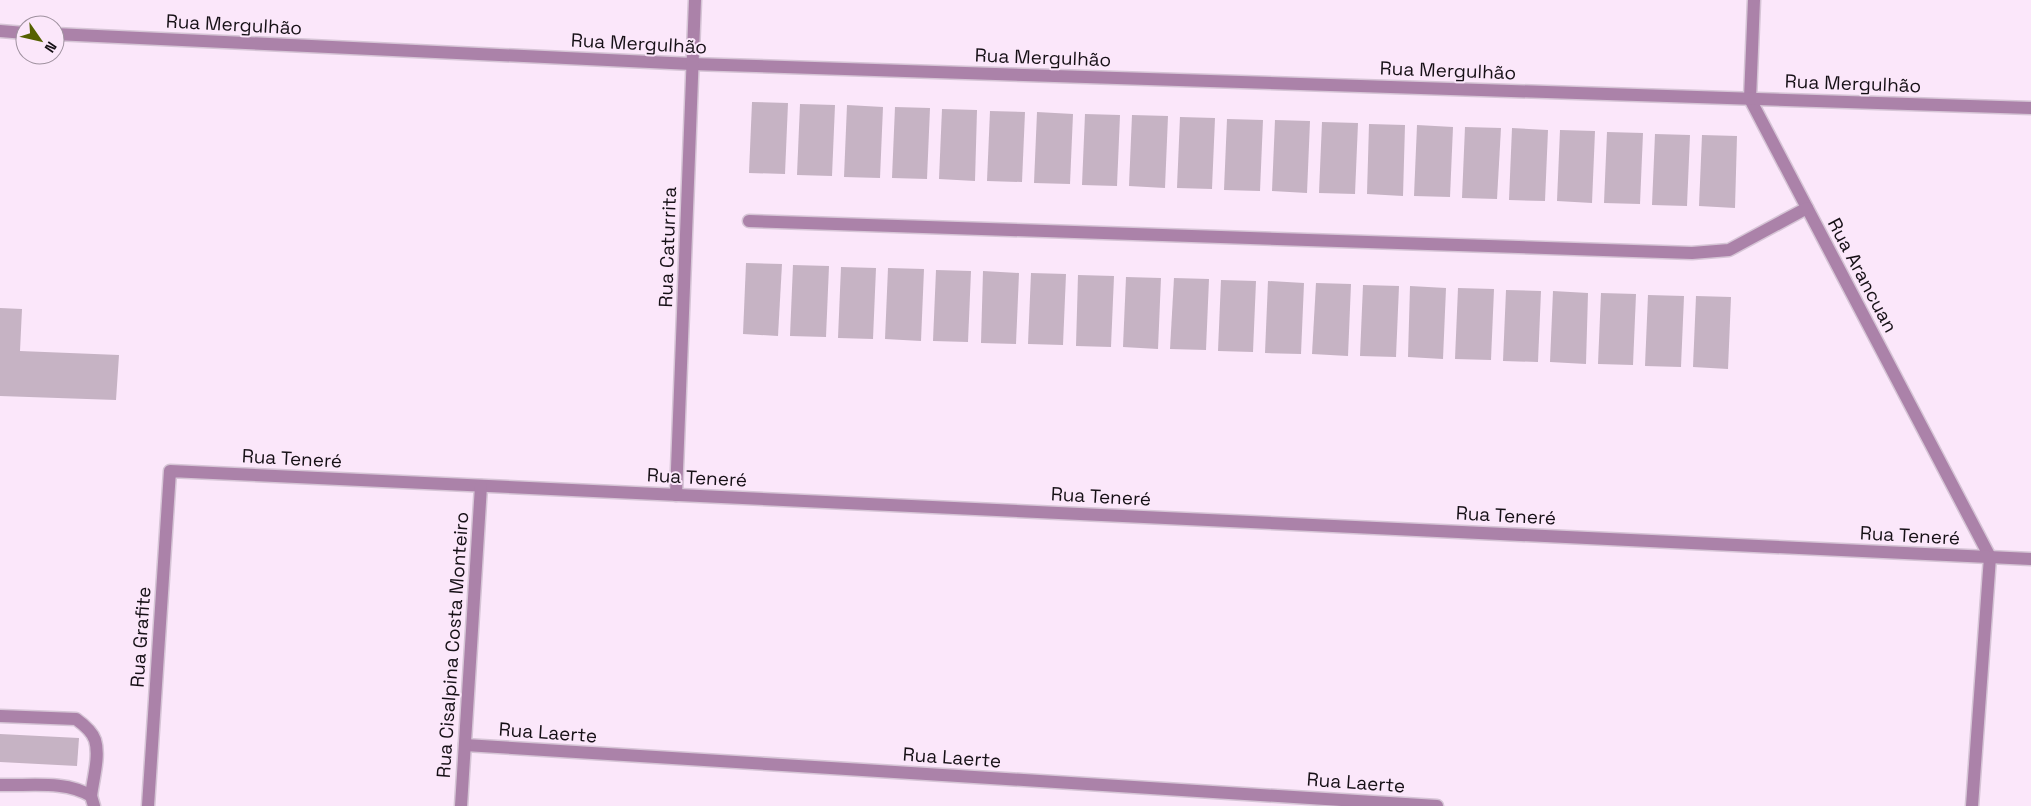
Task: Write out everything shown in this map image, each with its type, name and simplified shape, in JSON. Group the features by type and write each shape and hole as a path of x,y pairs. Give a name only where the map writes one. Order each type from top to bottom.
{"street":[{"name":"Rua Caturrita","path":"676,495 695,0"},
{"name":"Rua Arancuan","path":"1754,0 1750,99 1990,557"},
{"path":"0,31 15,32"},
{"name":"Rua Mergulhão","path":"65,34 692,64 2031,108"},
{"path":"749,221 1692,253 1729,250 1807,208"},
{"name":"Rua Teneré","path":"170,471 2031,559"},
{"name":"Rua Grafite","path":"148,806 170,471"},
{"name":"Rua Cisalpina Costa Monteiro","path":"461,806 482,486"},
{"path":"1972,806 1990,557"},
{"path":"0,716 76,719 86,726 95,739 96,758 93,801"},
{"name":"Rua Laerte","path":"465,745 1437,806"},
{"path":"0,785 69,787 81,790 93,801"}],"building":[{"path":"752,102 788,103 785,174 749,173"},
{"path":"800,104 835,105 832,176 797,175"},
{"path":"847,105 883,107 880,178 844,177"},
{"path":"895,107 930,108 927,179 892,178"},
{"path":"942,109 977,110 975,181 939,179"},
{"path":"990,111 1025,112 1022,182 987,181"},
{"path":"1037,112 1073,114 1070,184 1034,183"},
{"path":"1085,114 1120,115 1117,186 1082,185"},
{"path":"1132,115 1168,116 1165,188 1129,186"},
{"path":"1180,117 1215,118 1212,189 1177,188"},
{"path":"1227,119 1263,120 1260,191 1224,190"},
{"path":"1275,120 1310,121 1307,193 1272,191"},
{"path":"1322,122 1358,123 1355,194 1319,193"},
{"path":"1369,124 1405,125 1403,196 1367,194"},
{"path":"1417,125 1453,127 1450,197 1414,196"},
{"path":"1465,127 1501,128 1497,199 1462,198"},
{"path":"1512,128 1548,130 1545,201 1509,200"},
{"path":"1560,130 1595,131 1592,203 1557,201"},
{"path":"1607,132 1643,133 1640,204 1604,203"},
{"path":"1655,134 1690,135 1687,206 1652,205"},
{"path":"1702,135 1737,136 1735,208 1699,206"},
{"path":"746,263 782,264 778,336 743,334"},
{"path":"793,265 829,266 826,337 790,336"},
{"path":"841,267 876,268 873,339 838,338"},
{"path":"888,268 924,269 921,341 885,339"},
{"path":"936,270 971,271 968,342 933,341"},
{"path":"983,271 1019,273 1016,344 981,343"},
{"path":"1031,273 1066,274 1063,345 1028,344"},
{"path":"1078,275 1114,276 1111,347 1076,346"},
{"path":"1126,277 1161,278 1158,349 1123,347"},
{"path":"1174,278 1209,279 1206,350 1170,349"},
{"path":"1221,280 1256,281 1253,352 1218,351"},
{"path":"1268,281 1304,283 1301,354 1265,353"},
{"path":"1316,283 1351,284 1348,356 1312,354"},
{"path":"1363,285 1399,286 1396,357 1360,356"},
{"path":"1410,286 1446,288 1443,359 1408,357"},
{"path":"1458,288 1494,289 1491,360 1455,359"},
{"path":"1506,290 1541,291 1538,362 1503,361"},
{"path":"1553,291 1588,293 1586,364 1550,362"},
{"path":"1601,293 1636,294 1633,365 1598,364"},
{"path":"1648,295 1684,296 1681,367 1645,366"},
{"path":"1696,296 1731,297 1728,369 1693,367"},
{"path":"0,308 22,309 20,351 119,355 116,400 0,396"},
{"path":"0,734 79,738 77,766 0,762"}]}
